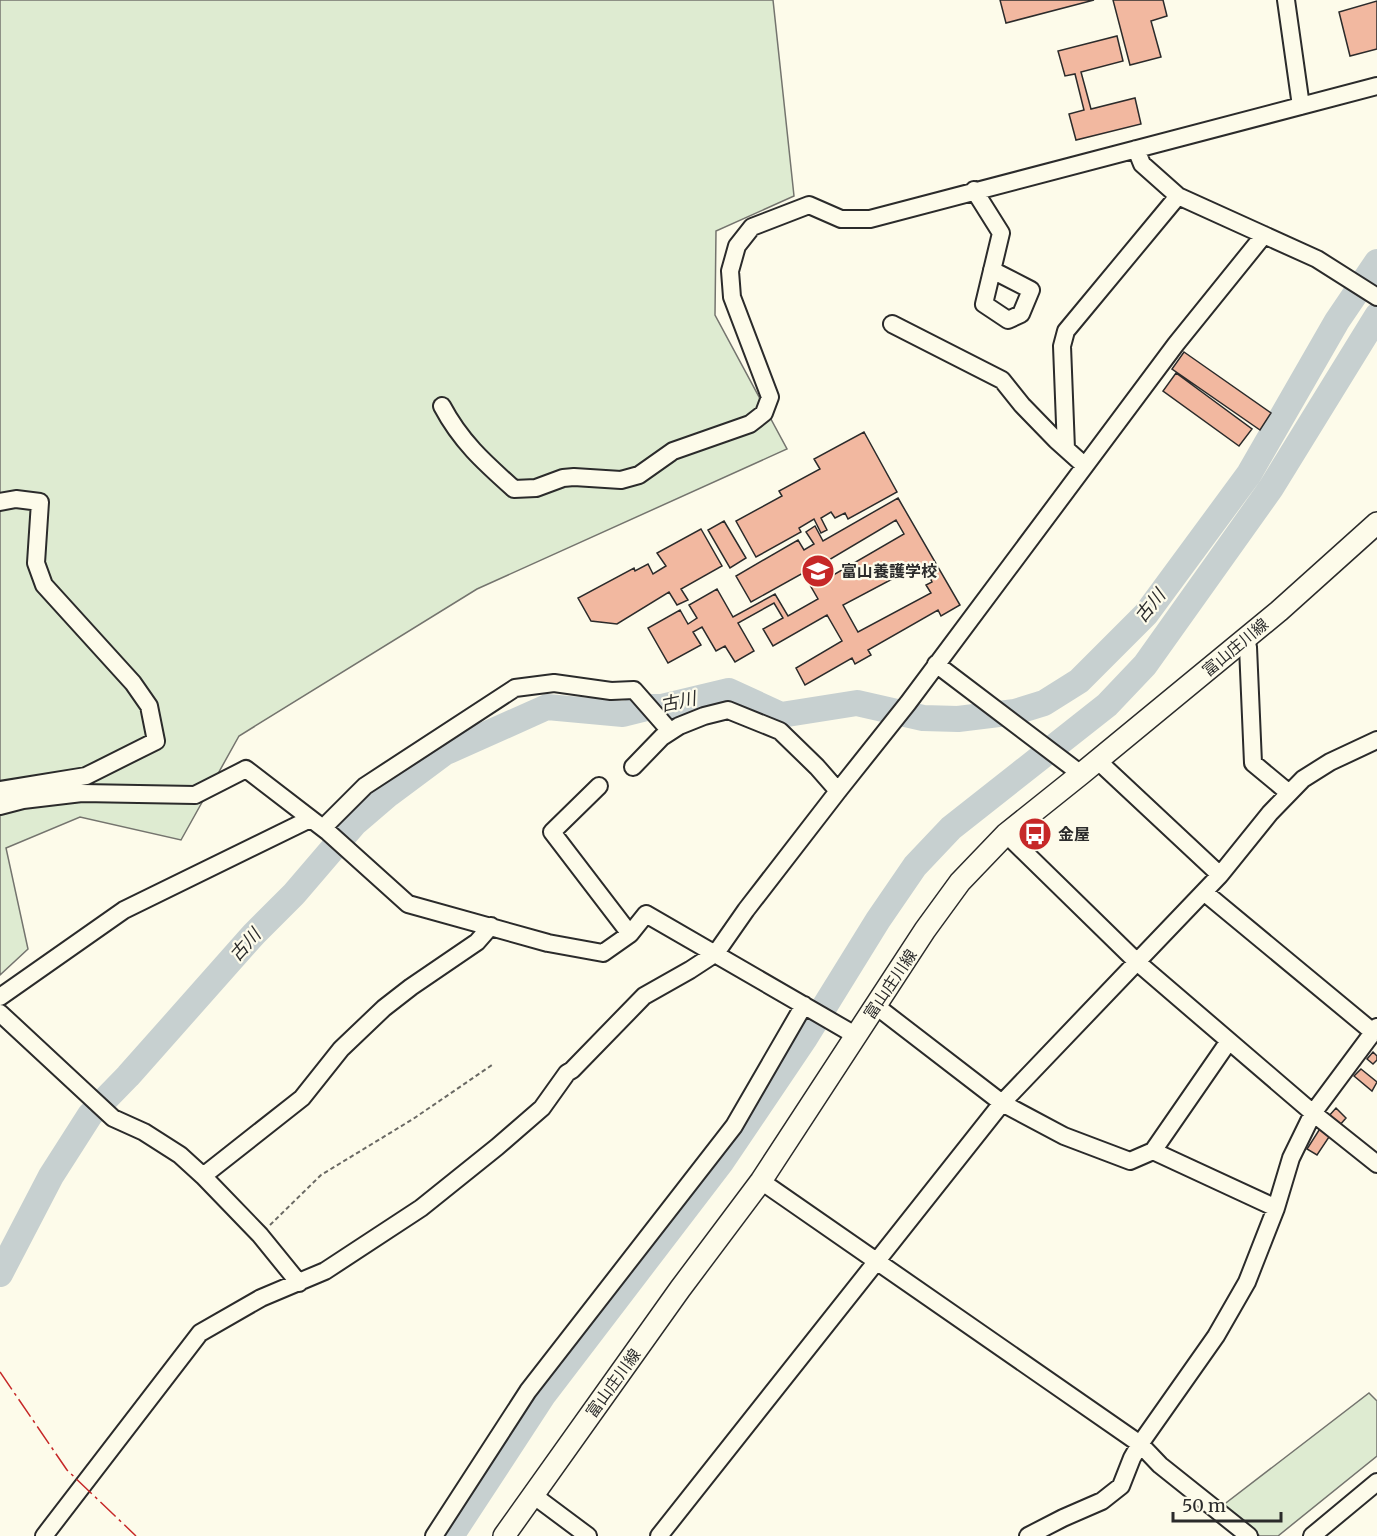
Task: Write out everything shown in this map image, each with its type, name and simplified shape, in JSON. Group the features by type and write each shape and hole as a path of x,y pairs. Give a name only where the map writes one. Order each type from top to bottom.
{"main road":[{"name":"富山庄川線","path":"504,1536 699,1262 761,1181 855,1035 960,882 1006,834 1279,611 1377,523"}],"street":[{"path":"1286,0 1301,106"},
{"path":"442,406 455,429 476,455 514,489 536,488 563,478 621,480 639,476 673,451 750,424 764,413 770,397 732,297 730,272 736,246 752,227 809,205 841,219 870,219 1377,86"},
{"path":"1136,149 1142,164 1178,196 1317,259 1368,291"},
{"path":"974,190 1001,233 992,270"},
{"path":"1066,449 1062,346 1066,331 1178,196"},
{"path":"44,1536 200,1333 261,1298 325,1271 421,1208 542,1108 567,1073 644,996 716,953 746,910 908,703 1176,344 1264,235"},
{"path":"892,324 1002,380 1022,405 1085,466"},
{"path":"0,502 16,499 40,502 36,563 44,585 134,683 149,706 156,741 86,776 0,790"},
{"path":"1243,640 1248,647 1253,763 1289,793"},
{"path":"936,664 1081,774"},
{"path":"0,997 124,910 320,826 365,786 515,688 554,683 611,691 634,690 666,727"},
{"path":"633,768 666,727 679,726 728,710 780,731 838,791"},
{"path":"659,1536 1002,1103 1220,875 1254,832 1303,779 1330,762 1377,740"},
{"path":"1098,760 1220,875"},
{"path":"0,806 23,800 82,793 195,795 246,769 320,826 408,904 548,943 603,953 630,934 646,914 855,1035"},
{"path":"599,786 552,832 630,934"},
{"path":"1006,834 1137,962 1313,1113 1377,1164"},
{"path":"1028,1536 1102,1501 1121,1486 1131,1458 1216,1336 1247,1282 1276,1208 1291,1158 1313,1113 1375,1029 1204,892"},
{"path":"203,1176 302,1098 341,1049 384,1008 477,942 491,927"},
{"path":"876,1006 1002,1103 1064,1137 1130,1161 1153,1151 1229,1041"},
{"path":"434,1536 528,1391 734,1126 807,1007"},
{"path":"0,1013 113,1118 144,1132 180,1155 260,1235 299,1283"},
{"path":"1153,1151 1276,1208"},
{"path":"761,1181 1140,1444 1160,1465 1249,1536"},
{"path":"1312,1536 1377,1482"},
{"path":"532,1495 588,1536"}],"path":[{"path":"260,1235 321,1175 413,1119 492,1065"}],"green space":[{"path":"0,0 773,0 794,196 716,231 715,315 787,449 477,589 239,736 181,840 80,817 6,848 28,949 0,975"},
{"path":"1369,1393 1377,1401 1377,1456 1278,1536 1260,1536 1222,1506"}],"building":[{"path":"1000,0 1094,0 1006,23"},
{"path":"1113,0 1163,0 1167,16 1151,21 1161,57 1130,65"},
{"path":"1377,1 1377,49 1350,56 1339,12"},
{"path":"1117,36 1123,61 1081,72 1091,109 1135,98 1141,124 1076,140 1069,114 1084,110 1075,74 1065,76 1058,51"},
{"path":"1184,352 1271,413 1260,430 1172,369"},
{"path":"1176,373 1252,429 1239,446 1163,391"},
{"path":"864,432 897,492 848,519 845,513 835,518 831,512 821,518 827,530 821,533 814,519 799,528 801,532 756,557 736,521 782,496 779,491 820,469 814,459"},
{"path":"898,498 960,605 941,616 938,610 868,650 871,655 855,664 852,658 805,685 796,668 842,641 827,615 773,646 763,629 783,618 774,603 738,623 754,651 735,662 725,646 716,651 702,627 693,632 701,645 668,663 648,628 680,610 688,624 697,618 689,605 717,589 733,617 775,594 788,616 818,599 803,573 751,602 736,576 798,540 804,550 814,544 806,532 815,526 823,541","holes":["896,520 904,534 830,577 822,564","924,566 932,582 926,585 931,593 858,632 843,605 913,568 915,571"]},
{"path":"724,521 746,558 730,568 708,530"},
{"path":"701,529 722,566 681,589 688,600 677,605 669,592 617,624 591,621 578,598 634,568 635,571 648,564 653,574 666,566 657,553"},
{"path":"1373,1052 1377,1060 1373,1064 1367,1059"},
{"path":"1361,1069 1377,1082 1372,1091 1354,1076"},
{"path":"1336,1108 1346,1118 1339,1126 1328,1117"},
{"path":"1321,1127 1331,1134 1317,1155 1307,1149"}],"waterway":[{"name":"古川","path":"0,1274 51,1176 90,1115 128,1076 254,934 294,894 354,824 389,794 444,753 547,707 623,714 729,691 781,715 857,703 923,718 958,719 1015,712 1044,703 1079,681 1146,614 1249,474 1337,321 1377,262"},
{"path":"451,1536 544,1394 722,1161 805,1038 878,920 915,866 951,828 1107,705 1145,665 1271,488 1377,316"}],"power":[{"path":"0,1372 67,1470 136,1536"}],"place":[{"name":"富山養護学校","path":"818,571"},
{"name":"金屋","path":"1035,834"}]}
